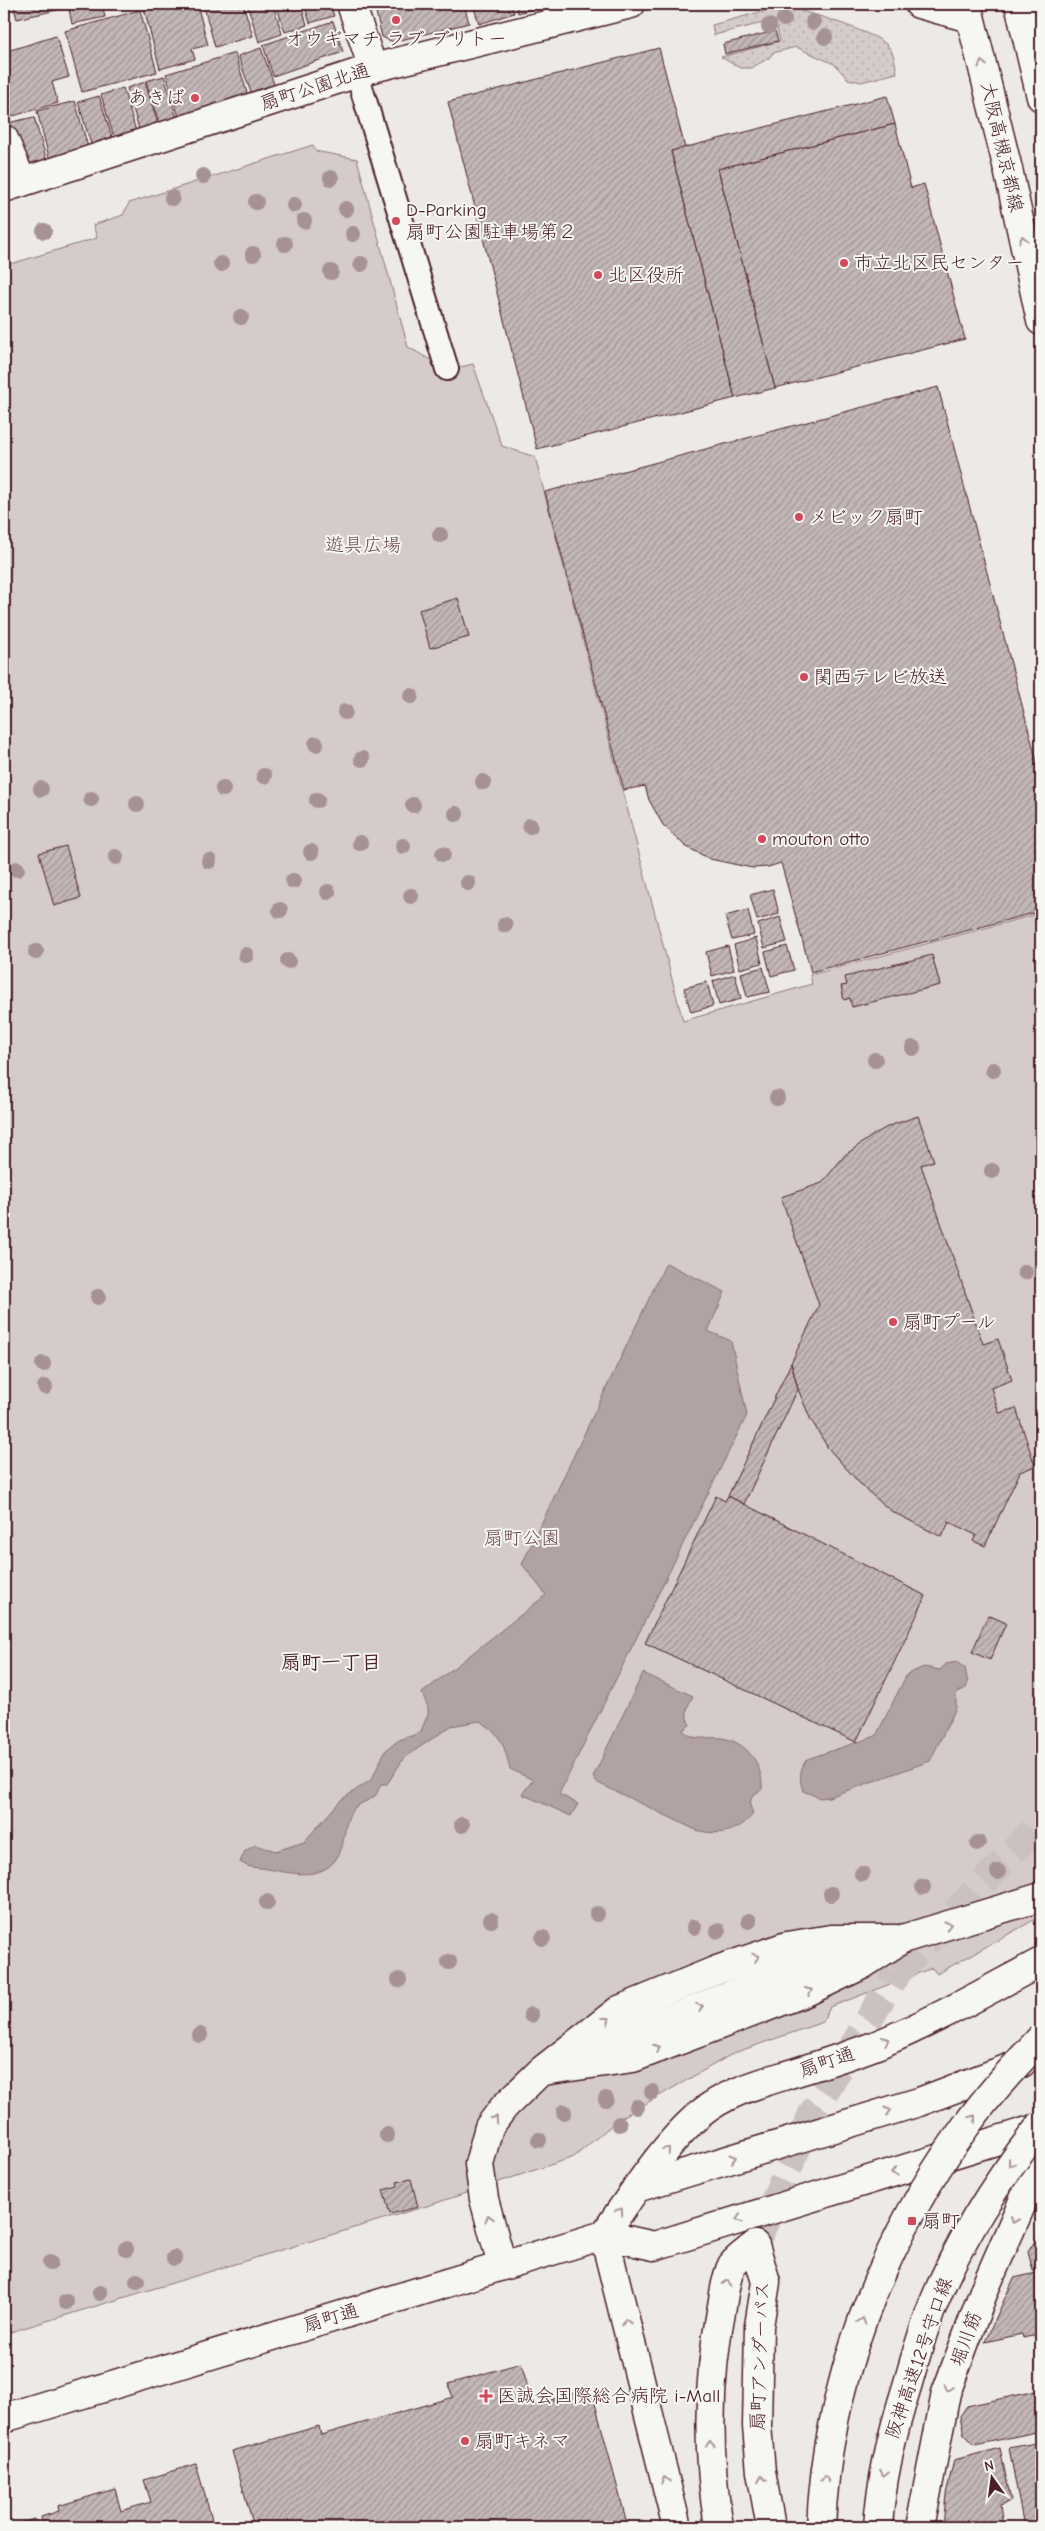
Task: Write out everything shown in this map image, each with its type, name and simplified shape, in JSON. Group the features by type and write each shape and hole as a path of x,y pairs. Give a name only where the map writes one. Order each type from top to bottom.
{"main road":[{"path":"351,4 365,71"},
{"name":"扇町公園北通","path":"13,185 365,71 631,4"},
{"path":"919,4 968,11"},
{"path":"1019,4 1041,97"},
{"name":"大阪高槻京都線","path":"968,11 1008,169 1041,321"},
{"path":"4,139 13,185"},
{"path":"502,2265 484,2199 479,2164 489,2126 504,2106 541,2071 793,1970 1041,1897"},
{"name":"扇町通","path":"4,2418 604,2235 636,2188 700,2113 733,2094 879,2044 923,2024 1041,1962"},
{"path":"1012,2068 1041,2038"},
{"path":"820,2527 828,2458 843,2385 868,2303 886,2261 922,2192 964,2128 1041,2038"},
{"path":"636,2188 919,2102 1041,2056"},
{"path":"677,2527 604,2235 654,2246 1041,2126"},
{"name":"阪神高速12号守口線","path":"878,2527 883,2480 890,2442 935,2300 986,2200 1008,2167 1041,2126"},
{"name":"堀川筋","path":"920,2527 946,2393 982,2297 1041,2160"},
{"name":"扇町アンダーパス","path":"719,2527 712,2485 709,2432 710,2388 717,2326 732,2265 755,2245 766,2282 759,2326 757,2426 761,2472 770,2527"}],"lane":[{"path":"365,71 447,369"}],"green space":[{"path":"779,7 817,15 879,39 891,50 897,73 861,82 848,79 834,64 796,47 773,53 769,58 751,68 740,68 721,57 780,41 775,20 714,35 712,25"},
{"name":"扇町公園","path":"313,145 315,151 357,159 408,347 448,370 473,364 502,446 535,457 683,1021 812,984 810,975 1041,913 1041,1916 937,1974 932,1968 830,2007 823,2022 734,2053 619,2119 574,2157 433,2204 4,2334 4,266 97,238 93,225 123,215 129,203"}],"shaded area":[{"path":"666,1263 725,1292 708,1331 731,1341 747,1415 559,1794 578,1804 571,1816 522,1794 533,1780 510,1769 506,1753 498,1736 480,1721 451,1726 404,1758 387,1784 381,1784 376,1795 357,1806 351,1812 346,1824 342,1847 330,1866 314,1873 305,1874 251,1867 240,1862 245,1851 255,1845 276,1851 304,1842 341,1800 372,1779 385,1751 399,1740 421,1731 428,1714 428,1707 422,1693 546,1595 522,1564"},
{"path":"956,1662 965,1668 968,1683 966,1688 956,1693 956,1708 930,1761 829,1797 820,1798 803,1791 801,1782 802,1767 807,1759 876,1736 907,1674 924,1667 940,1670 946,1664"},
{"path":"643,1673 693,1696 687,1710 687,1718 690,1725 683,1730 688,1734 697,1738 731,1740 746,1749 752,1756 760,1771 762,1789 752,1796 750,1805 753,1814 741,1825 720,1833 696,1830 596,1782 593,1777"}],"building":[{"path":"13,4 65,4 66,8 17,19"},
{"path":"68,4 102,4 105,17 72,24"},
{"path":"114,4 135,4 115,9"},
{"path":"197,4 208,45 192,49 195,59 160,69 143,5"},
{"path":"203,4 243,4 253,36 215,47"},
{"path":"247,4 273,4 282,34 259,42"},
{"path":"276,4 301,4 307,25 285,32"},
{"path":"304,4 330,4 334,16 310,23"},
{"path":"374,4 464,4 469,23 393,42 382,37"},
{"path":"473,4 511,4 514,13 479,24"},
{"path":"515,4 540,4 540,7 518,13"},
{"path":"140,10 157,72 82,92 65,31"},
{"path":"333,21 343,52 273,76 263,45"},
{"path":"775,31 778,41 725,54 723,44"},
{"path":"56,36 69,77 52,82 58,103 6,118 4,111 4,52"},
{"path":"261,48 275,87 252,95 238,56"},
{"name":"北区役所","path":"659,48 685,148 671,151 735,398 537,449 448,102"},
{"path":"235,53 248,96 179,117 166,74"},
{"path":"164,76 177,118 159,123 146,81"},
{"path":"145,82 158,124 139,129 127,88"},
{"path":"123,88 136,131 114,137 101,95"},
{"path":"99,96 112,137 91,144 78,102"},
{"path":"887,96 895,124 718,169 775,388 735,398 671,151"},
{"path":"75,101 89,151 50,161 37,111"},
{"path":"34,117 47,161 32,164 20,160 8,123"},
{"name":"市立北区民センター","path":"895,124 911,188 924,184 965,339 775,388 718,169"},
{"name":"関西テレビ放送","path":"938,387 1041,777 1041,911 811,972 781,863 768,867 752,868 710,859 685,846 663,825 649,800 645,786 624,790 545,492"},
{"path":"458,598 469,637 430,648 419,610"},
{"path":"66,846 81,898 54,906 39,853"},
{"path":"773,889 779,914 757,920 750,895"},
{"path":"748,910 754,935 732,940 725,916"},
{"path":"780,917 787,942 764,948 758,924"},
{"path":"756,938 762,963 740,969 734,945"},
{"path":"728,946 734,970 712,976 706,952"},
{"path":"787,946 794,970 771,976 765,952"},
{"path":"932,955 940,985 852,1007 850,998 844,1000 841,986 847,985 845,977"},
{"path":"1041,955 1041,973 1039,973 1034,957"},
{"path":"763,967 770,992 747,997 741,973"},
{"path":"735,974 741,999 719,1005 713,981"},
{"path":"707,982 713,1006 691,1012 684,988"},
{"name":"扇町プール","path":"918,1116 934,1161 921,1165 983,1344 998,1339 1012,1380 991,1388 999,1413 1016,1408 1035,1466 1020,1472 985,1546 973,1541 976,1535 949,1522 942,1537 891,1511 863,1487 828,1448 810,1418 798,1389 791,1363 819,1305 781,1197 822,1183 845,1155 873,1135 889,1126"},
{"path":"791,1363 798,1389 744,1504 728,1496"},
{"path":"716,1496 725,1501 728,1496 926,1596 856,1742 645,1643"},
{"path":"988,1615 1006,1623 990,1660 972,1652"},
{"path":"411,2179 418,2207 390,2214 383,2190 398,2186 397,2182"},
{"path":"1041,2231 1041,2269 1033,2271 1028,2252"},
{"path":"1041,2272 1041,2334 1023,2338 1022,2334 985,2342 1014,2278"},
{"name":"医誠会国際総合病院 i-Mall","path":"521,2363 533,2405 578,2392 589,2392 593,2396 628,2527 254,2527 232,2451 319,2426 321,2435 453,2397 448,2384"},
{"path":"1041,2390 1041,2431 975,2445 964,2434 960,2416 967,2406"},
{"path":"1041,2442 1041,2527 1024,2527 1009,2448"},
{"path":"1000,2448 1011,2501 1000,2505 1003,2527 943,2527 946,2494 954,2460"},
{"path":"196,2464 214,2527 44,2527 41,2517 59,2511 58,2506 115,2489 121,2511 151,2502 144,2480"},
{"path":"34,2519 37,2527 7,2527"}],"tunnel":[{"path":"897,1973 1041,1822"},
{"path":"755,2245 812,2114 897,1973"}],"place":[{"name":"オウギマチ ラブ ブリトー","path":"396,20"},
{"name":"あきば","path":"195,98"},
{"name":"D-Parking 扇町公園駐車場第２","path":"396,221"},
{"name":"市立北区民センター","path":"844,263"},
{"name":"北区役所","path":"598,275"},
{"name":"メビック扇町","path":"799,517"},
{"name":"関西テレビ放送","path":"804,677"},
{"name":"mouton otto","path":"762,839"},
{"name":"扇町プール","path":"893,1322"},
{"name":"扇町","path":"912,2221"},
{"name":"医誠会国際総合病院 i-Mall","path":"486,2396"},
{"name":"扇町キネマ","path":"465,2441"}],"district":[{"name":"扇町一丁目","path":"331,1662"}],"park label":[{"name":"遊具広場","path":"363,545"}]}
